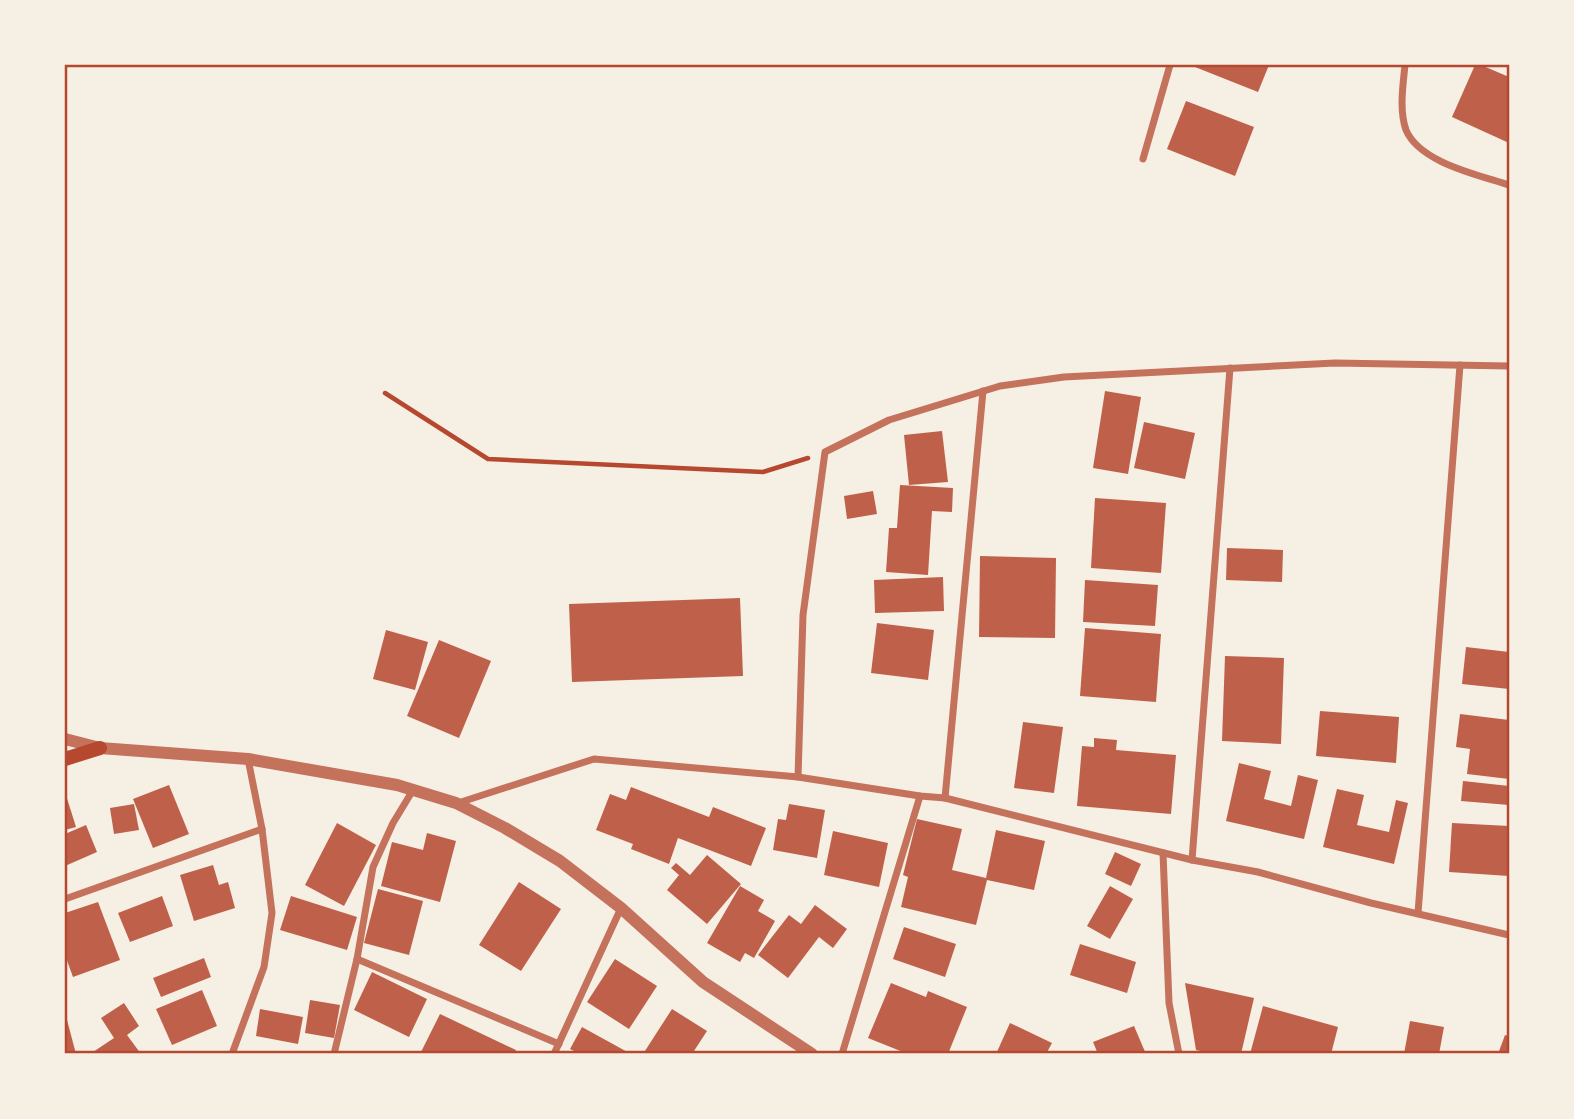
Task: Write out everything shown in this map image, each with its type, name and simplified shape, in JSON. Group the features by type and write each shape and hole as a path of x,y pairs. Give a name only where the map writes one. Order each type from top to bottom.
{"main road":[{"path":"65,759 100,748"}],"street":[{"path":"1143,159 1170,65"},
{"path":"1405,65 1402,96 1406,130 1420,148 1438,160 1509,186"},
{"path":"799,777 803,615 825,452 889,420 1000,386 1064,377 1335,363 1509,366"},
{"path":"1418,914 1460,365"},
{"path":"1192,860 1230,368"},
{"path":"945,798 984,391"},
{"path":"65,739 100,748 248,759 370,779 456,803 560,861 621,908 703,982 813,1054"},
{"path":"232,1054 264,967 272,913 262,829 248,759"},
{"path":"456,803 594,759 799,777 945,798 1509,935"},
{"path":"334,1054 357,959 373,867 412,790"},
{"path":"842,1054 920,796"},
{"path":"65,900 262,829"},
{"path":"1163,853 1170,1003 1179,1054"},
{"path":"554,1054 621,908"},
{"path":"357,959 559,1044"}],"path":[{"path":"385,393 488,459 763,472 825,452"}],"building":[{"path":"1269,65 1258,92 1195,67"},
{"path":"1475,65 1509,77 1509,143 1452,117"},
{"path":"1186,101 1254,127 1235,176 1167,149"},
{"path":"1105,391 1141,397 1128,474 1093,468"},
{"path":"1144,422 1195,433 1185,479 1134,468"},
{"path":"942,431 948,482 909,485 904,435"},
{"path":"900,485 953,488 952,512 932,511 928,575 886,572 889,528 897,528"},
{"path":"873,491 877,514 847,519 844,496"},
{"path":"1095,498 1166,503 1161,573 1091,568"},
{"path":"1227,548 1283,550 1282,582 1226,580"},
{"path":"980,556 1056,558 1055,638 979,637"},
{"path":"943,577 944,611 875,613 874,580"},
{"path":"1085,580 1158,585 1155,626 1083,622"},
{"path":"740,598 743,676 572,682 569,604"},
{"path":"877,623 934,630 928,680 871,673"},
{"path":"1085,628 1161,634 1156,702 1080,696"},
{"path":"386,630 428,642 415,690 373,679"},
{"path":"439,640 491,661 459,738 407,716"},
{"path":"1466,647 1509,652 1509,689 1462,684"},
{"path":"1225,656 1284,658 1281,744 1222,741"},
{"path":"1320,711 1399,717 1396,763 1316,756"},
{"path":"1460,714 1509,720 1509,779 1467,774 1470,749 1456,747"},
{"path":"1023,722 1063,727 1054,793 1014,788"},
{"path":"1094,738 1117,740 1116,750 1176,755 1171,814 1077,806 1082,746 1094,747"},
{"path":"1239,763 1271,771 1264,799 1291,806 1298,775 1318,780 1304,839 1226,821"},
{"path":"1463,781 1509,786 1509,805 1461,801"},
{"path":"169,785 189,834 153,848 133,799"},
{"path":"631,787 709,817 713,807 766,828 751,866 678,838 669,864 631,849 633,844 596,830 610,794 626,800"},
{"path":"1337,789 1364,795 1357,825 1389,832 1396,800 1408,803 1394,864 1323,847"},
{"path":"65,792 76,827 65,830"},
{"path":"134,804 139,830 114,834 110,808"},
{"path":"789,804 825,810 817,858 773,850 778,819 786,820"},
{"path":"917,819 962,829 952,870 986,878 996,830 1045,841 1034,890 987,880 976,925 901,907 908,877 903,875"},
{"path":"337,823 376,845 344,906 305,885"},
{"path":"1452,823 1509,826 1509,876 1449,872"},
{"path":"86,825 97,852 65,866 65,834"},
{"path":"833,831 888,843 879,887 824,875"},
{"path":"427,833 456,841 440,902 381,886 392,842 423,850"},
{"path":"1115,852 1141,864 1131,886 1105,874"},
{"path":"707,855 741,884 707,924 667,890 679,875 671,868 676,863 690,875"},
{"path":"213,865 219,885 228,882 235,908 194,921 180,875"},
{"path":"519,882 561,909 521,971 479,945"},
{"path":"740,886 764,900 758,911 775,921 754,958 745,953 740,962 707,943"},
{"path":"1110,886 1133,899 1110,939 1087,926"},
{"path":"378,889 423,901 409,955 364,943"},
{"path":"162,896 173,926 130,942 118,913"},
{"path":"291,896 357,917 347,950 280,930"},
{"path":"98,902 120,960 73,977 65,955 65,913"},
{"path":"815,905 847,929 833,948 819,937 788,978 758,955 789,915 801,924"},
{"path":"904,927 956,944 945,977 893,959"},
{"path":"1080,944 1136,962 1127,993 1070,975"},
{"path":"204,958 211,977 161,997 153,978"},
{"path":"615,959 657,986 629,1029 587,1002"},
{"path":"372,972 427,999 409,1037 354,1010"},
{"path":"891,983 926,997 928,991 967,1007 948,1054 908,1054 868,1038"},
{"path":"1185,983 1254,998 1241,1054 1214,1054 1196,1050"},
{"path":"202,990 217,1026 172,1045 156,1009"},
{"path":"310,1000 340,1005 334,1038 305,1033"},
{"path":"124,1003 139,1026 127,1035 141,1054 95,1054 93,1052 114,1038 101,1018"},
{"path":"1263,1006 1338,1027 1331,1054 1250,1054"},
{"path":"260,1009 303,1017 298,1044 256,1036"},
{"path":"672,1009 707,1031 692,1054 643,1054"},
{"path":"440,1014 516,1050 514,1054 420,1054"},
{"path":"66,1016 76,1054 65,1054"},
{"path":"1410,1021 1444,1027 1439,1054 1404,1054"},
{"path":"1010,1023 1052,1043 1046,1054 996,1054"},
{"path":"1134,1026 1146,1054 1098,1054 1093,1042"},
{"path":"582,1027 631,1054 580,1054 570,1049"},
{"path":"1505,1035 1509,1036 1509,1054 1498,1054"}]}
